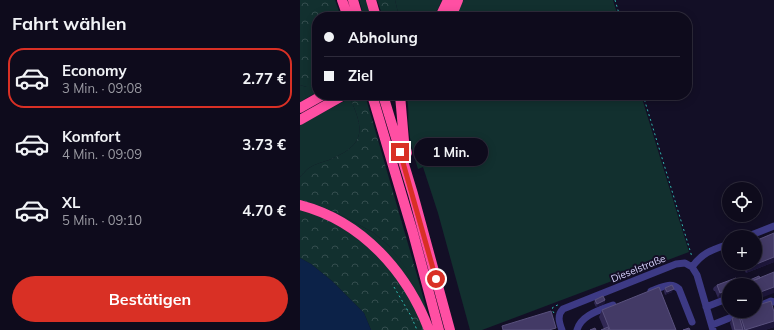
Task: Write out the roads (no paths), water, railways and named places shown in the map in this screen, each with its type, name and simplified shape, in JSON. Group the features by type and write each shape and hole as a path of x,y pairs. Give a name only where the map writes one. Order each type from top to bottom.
{"highway":[{"path":"342,0 346,12"},
{"path":"353,0 357,12"},
{"path":"371,0 375,12"},
{"path":"442,12 448,0"},
{"path":"453,12 458,0"},
{"path":"300,108 314,100"},
{"path":"300,120 335,100"},
{"path":"373,100 413,233 439,330"},
{"path":"385,100 413,194 450,330"},
{"path":"400,100 404,141 411,169 413,194"},
{"path":"300,205 322,212 344,224 378,249 406,283 429,330"}],"street":[{"path":"762,231 774,226"},
{"path":"722,247 700,256 692,267 697,275 713,327 732,318"},
{"name":"Dieselstraße","path":"562,330 559,322 559,314 567,308 676,264 684,263 692,267"},
{"path":"645,293 671,284 676,285 692,322"},
{"path":"706,307 722,301"},
{"path":"762,305 771,301 774,302"},
{"path":"577,330 582,320 598,311 618,304"}],"water":[{"path":"300,258 311,264 332,281 364,313 371,330 300,330"}]}
